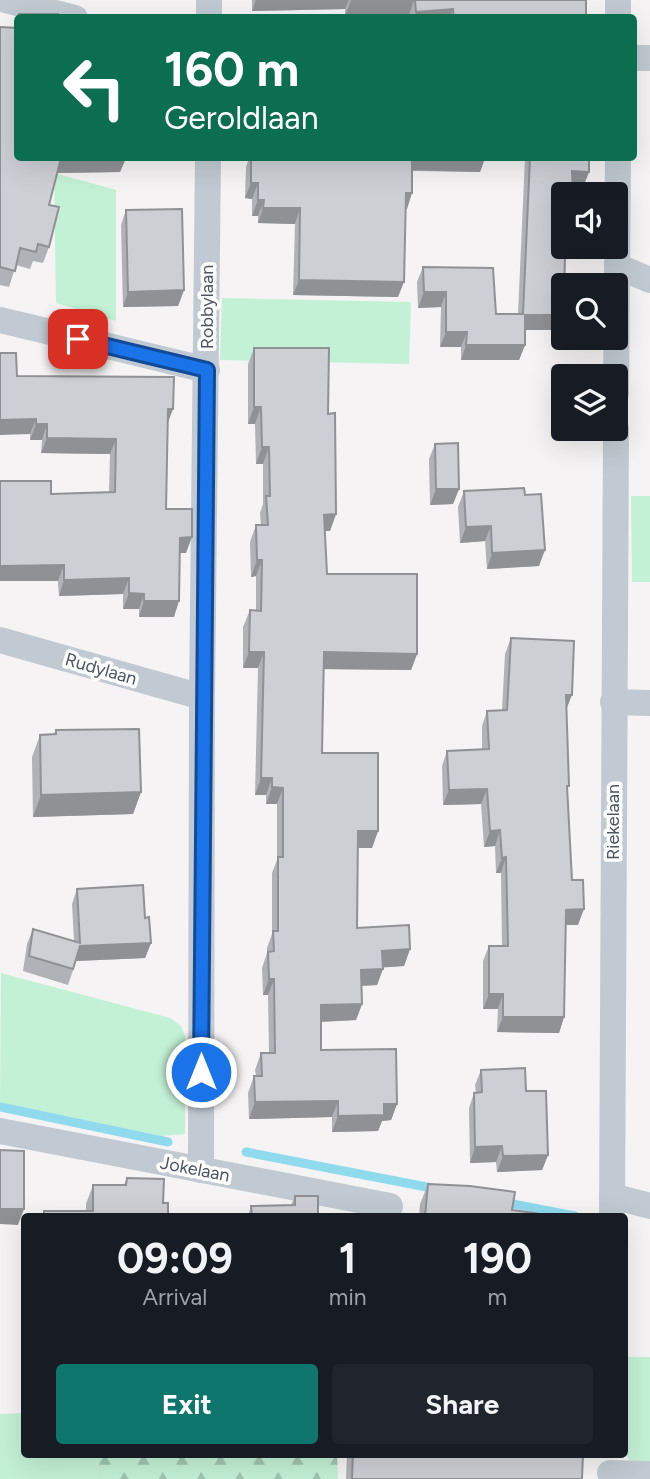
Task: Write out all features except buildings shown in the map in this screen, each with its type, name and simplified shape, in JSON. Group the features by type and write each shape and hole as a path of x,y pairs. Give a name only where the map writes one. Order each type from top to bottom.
{"street":[{"path":"5,0 59,14"},
{"name":"Robbylaan","path":"201,1170 202,697 208,161"},
{"path":"616,364 618,161"},
{"path":"617,266 650,280"},
{"path":"0,320 207,370"},
{"name":"Riekelaan","path":"612,1206 616,441"},
{"name":"Rudylaan","path":"0,640 202,697"},
{"path":"613,702 650,703"},
{"name":"Jokelaan","path":"0,1131 390,1206"},
{"path":"612,1206 650,1206"},
{"path":"610,1469 650,1474"}],"green space":[{"path":"54,173 116,190 116,321 56,303"},
{"path":"222,298 411,302 409,364 220,360"},
{"path":"631,496 650,496 650,582 632,582"},
{"path":"1,973 170,1018 181,1026 185,1036 185,1134 162,1136 0,1103"},
{"path":"628,1357 650,1357 650,1467 630,1461"},
{"path":"21,1413 21,1458 98,1458 97,1479 0,1479 0,1414"},
{"path":"98,1458 337,1458 338,1479 97,1479"}],"waterway":[{"path":"0,1107 168,1142"},
{"path":"246,1152 437,1189"},
{"path":"503,1202 560,1213"}],"route":[{"path":"78,339 207,370 202,697 201,1072"}]}
